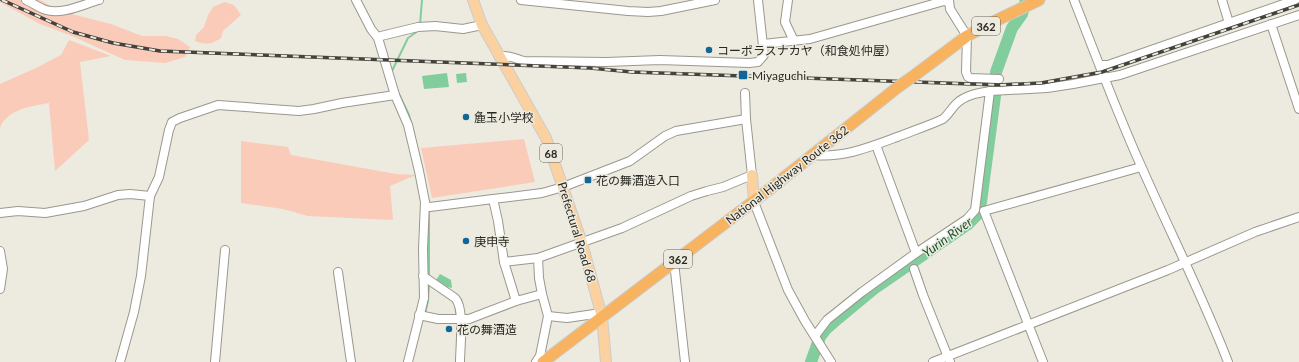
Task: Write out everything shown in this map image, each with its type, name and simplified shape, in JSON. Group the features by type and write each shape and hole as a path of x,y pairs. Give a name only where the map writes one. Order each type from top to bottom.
{"highway":[{"name":"National Highway Route 362","path":"543,362 601,315 754,202 898,87 967,36 1039,0"}],"main road":[{"name":"Prefectural Road 68","path":"473,0 482,26 546,138 582,243 601,315 606,362"},
{"path":"752,176 754,202"}],"street":[{"path":"26,0 47,10 55,11 80,7 99,0"},
{"path":"356,0 378,38 395,95 408,125 427,206 423,276 424,298 408,362"},
{"path":"521,0 621,11 648,12 661,11 714,0"},
{"path":"499,57 507,55 513,58 531,61 606,62 660,60 758,62 764,55 758,0"},
{"path":"788,0 785,22 794,41"},
{"path":"1074,0 1141,167 1228,362"},
{"path":"1222,0 1229,23"},
{"path":"1102,72 1108,65 1295,0"},
{"path":"763,44 810,39 946,1 967,36 966,72 968,77 996,79"},
{"path":"814,155 822,156 859,151 876,145 943,119 963,99 972,95 999,90 1047,88 1102,72 1120,75 1299,15"},
{"path":"1271,24 1299,109"},
{"path":"378,38 421,27 435,26 463,29 482,26"},
{"path":"990,91 980,211 1043,362"},
{"path":"504,262 538,258 582,243 622,228 691,196 723,188 752,176 745,93"},
{"path":"120,362 134,312 141,276 150,196 159,177 172,122 218,105 299,111 395,95"},
{"path":"427,206 542,193 563,187 630,161 665,136 676,131 746,119"},
{"path":"876,145 916,253"},
{"path":"817,339 827,320 862,292 916,253 980,211 1141,167"},
{"path":"0,213 18,211 45,213 84,206 118,195 130,194 150,196"},
{"path":"493,199 504,262 516,302"},
{"path":"754,202 788,290 805,321 831,362"},
{"path":"933,362 949,359 1028,325 1185,263 1255,232 1299,217"},
{"path":"215,362 225,250"},
{"path":"0,251 2,269 0,289"},
{"path":"536,362 540,356 548,316 539,278 538,258"},
{"path":"674,262 685,362"},
{"path":"914,269 949,359"},
{"path":"338,272 350,362"},
{"path":"423,276 458,301 460,305 460,362"},
{"path":"419,315 438,319 469,319 542,294"},
{"path":"548,316 567,318 601,315"}],"shaded area":[{"path":"0,0 40,0 60,11 111,24 142,36 166,36 178,39 190,47 185,57 165,63 125,60 72,36 40,24 0,2"},
{"path":"225,2 234,5 241,15 223,31 221,38 208,44 195,41 196,35 204,27 208,15 213,7"},
{"path":"69,40 111,56 80,62 89,140 55,171 49,103 28,107 8,116 0,128 0,84 61,55"},
{"path":"447,73 449,87 424,89 422,76"},
{"path":"466,73 467,82 457,83 456,74"},
{"path":"524,139 535,182 432,198 421,148"},
{"path":"241,141 288,147 291,155 396,174 416,175 390,186 393,220 308,216 283,209 241,203"},
{"path":"440,274 451,280 452,288 447,287 436,280"}],"waterway":[{"path":"420,25 422,0"},
{"name":"Yurin River","path":"811,362 820,337 826,329 875,288 968,224 977,215 981,202 995,96 996,72 1012,28 1022,14 1026,0"},
{"path":"391,73 408,38 419,29"},
{"path":"399,94 409,115 411,123"},
{"path":"429,209 429,276"},
{"path":"425,314 428,301 429,284"}],"railway":[{"path":"2,0 73,32 113,43 160,51 590,68 632,72 999,85 1041,83 1102,72 1299,5"}],"place":[{"name":"コーポラスナカヤ（和食処仲屋）","path":"709,50"},
{"name":"Miyaguchi","path":"743,75"},
{"name":"麁玉小学校","path":"466,117"},
{"name":"花の舞酒造入口","path":"588,180"},
{"name":"庚申寺","path":"466,241"},
{"name":"花の舞酒造","path":"449,329"}]}
